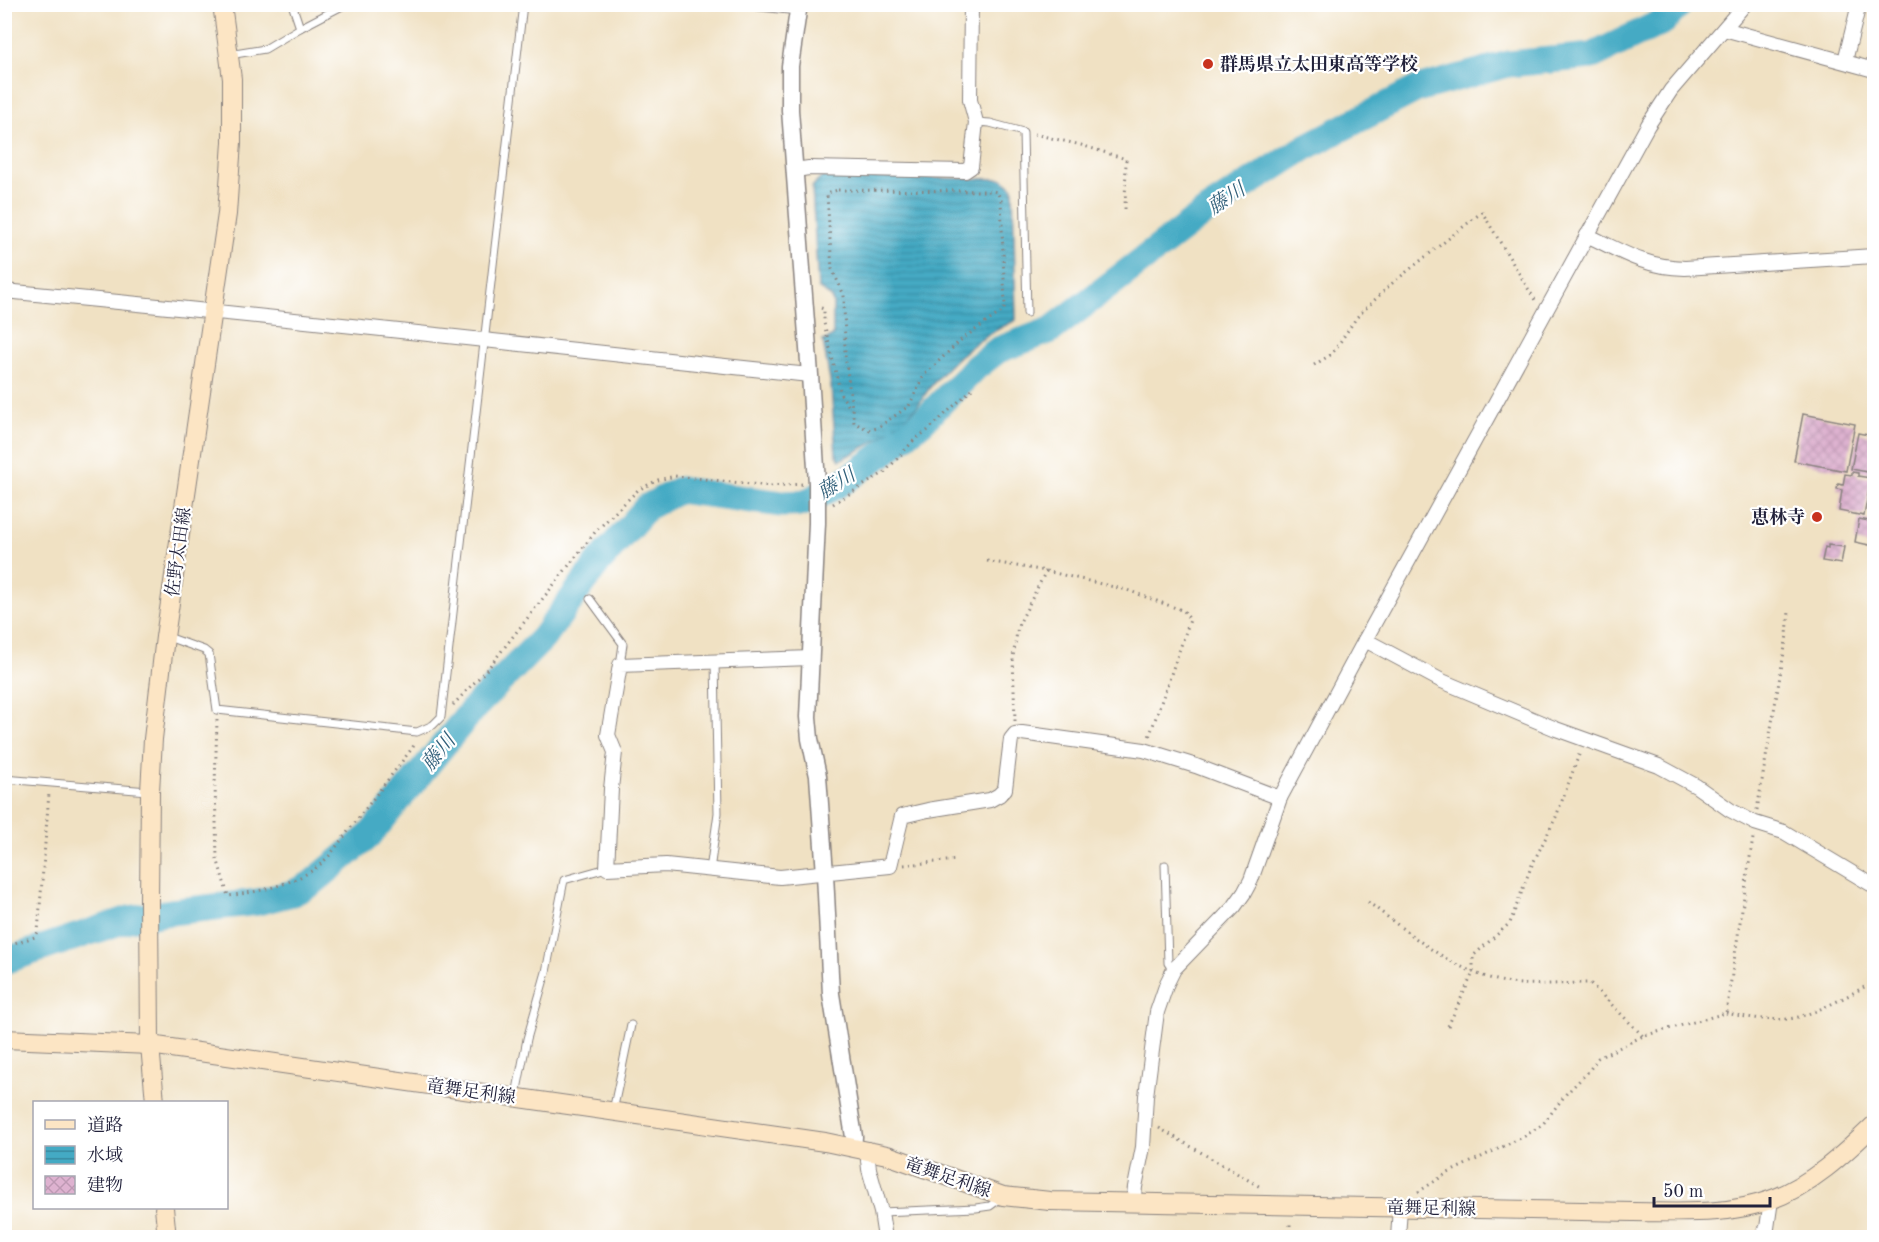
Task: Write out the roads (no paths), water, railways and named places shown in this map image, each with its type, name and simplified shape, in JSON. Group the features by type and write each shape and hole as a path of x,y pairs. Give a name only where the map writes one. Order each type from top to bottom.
{"main road":[{"name":"佐野太田線","path":"154,1101 150,1046 150,791 155,717 165,637 227,214 231,169 232,79 222,4"},
{"name":"竜舞足利線","path":"4,1039 150,1046 613,1111 860,1149 887,1155 1003,1196 1050,1201 1699,1212 1743,1207 1771,1200 1827,1168 1875,1125"},
{"path":"164,1209 167,1238"}],"street":[{"path":"795,170 809,168 965,171 971,167 976,122 970,100 970,4"},
{"path":"1133,1203 1143,1147 1146,1096 1156,1012 1161,995 1173,971 1234,908 1244,893 1251,880 1280,798 1648,125 1671,90 1745,4"},
{"path":"1845,61 1859,4"},
{"path":"799,8 790,66 790,110 817,485 808,717 818,776 831,994 854,1137 868,1169 881,1212 885,1238"},
{"path":"1724,29 1875,70"},
{"path":"1587,235 1645,262 1664,267 1685,268 1875,256"},
{"path":"4,291 213,310 810,375"},
{"path":"1365,640 1442,681 1585,739 1659,766 1696,786 1730,810 1755,823 1784,832 1875,886"},
{"path":"811,658 620,665 608,735 615,752 610,789 606,868 666,864 780,877 890,866 902,816 990,800 1005,789 1011,739 1015,734 1022,733 1144,750 1196,766 1280,798"},
{"path":"1767,1234 1771,1200"},
{"path":"1398,1238 1400,1207"}],"lane":[{"path":"291,4 300,28"},
{"path":"229,55 265,49 346,4"},
{"path":"165,637 204,650 209,654 217,710 417,732 433,725 441,717 523,4"},
{"path":"732,4 799,8"},
{"path":"976,122 990,123 1023,132 1027,314"},
{"path":"590,599 623,644 620,665"},
{"path":"710,870 718,813 715,662"},
{"path":"4,778 150,791"},
{"path":"1165,866 1168,963 1173,971"},
{"path":"516,1097 527,1039 546,972 564,880 606,868"},
{"path":"613,1111 631,1025"},
{"path":"881,1212 990,1206 1003,1196"}],"water":[{"path":"822,177 1003,179 1013,188 1016,320 960,355 941,374 916,408 897,426 869,445 840,460 836,454 831,386 823,341 833,336 833,302 830,296 818,288 812,187"}],"waterway":[{"name":"藤川","path":"4,961 129,919 258,902 293,893 311,884 369,836 473,709 543,638 598,563 647,507 679,490 782,504 805,503 843,482 885,452 922,422 976,367 998,350 1051,330 1209,209 1306,147 1417,89 1508,64 1592,56 1664,21 1680,4"},
{"path":"891,424 899,440"},
{"path":"843,472 843,482"}],"place":[{"name":"群馬県立太田東高等学校","path":"1208,64"},
{"name":"恵林寺","path":"1817,517"}]}
